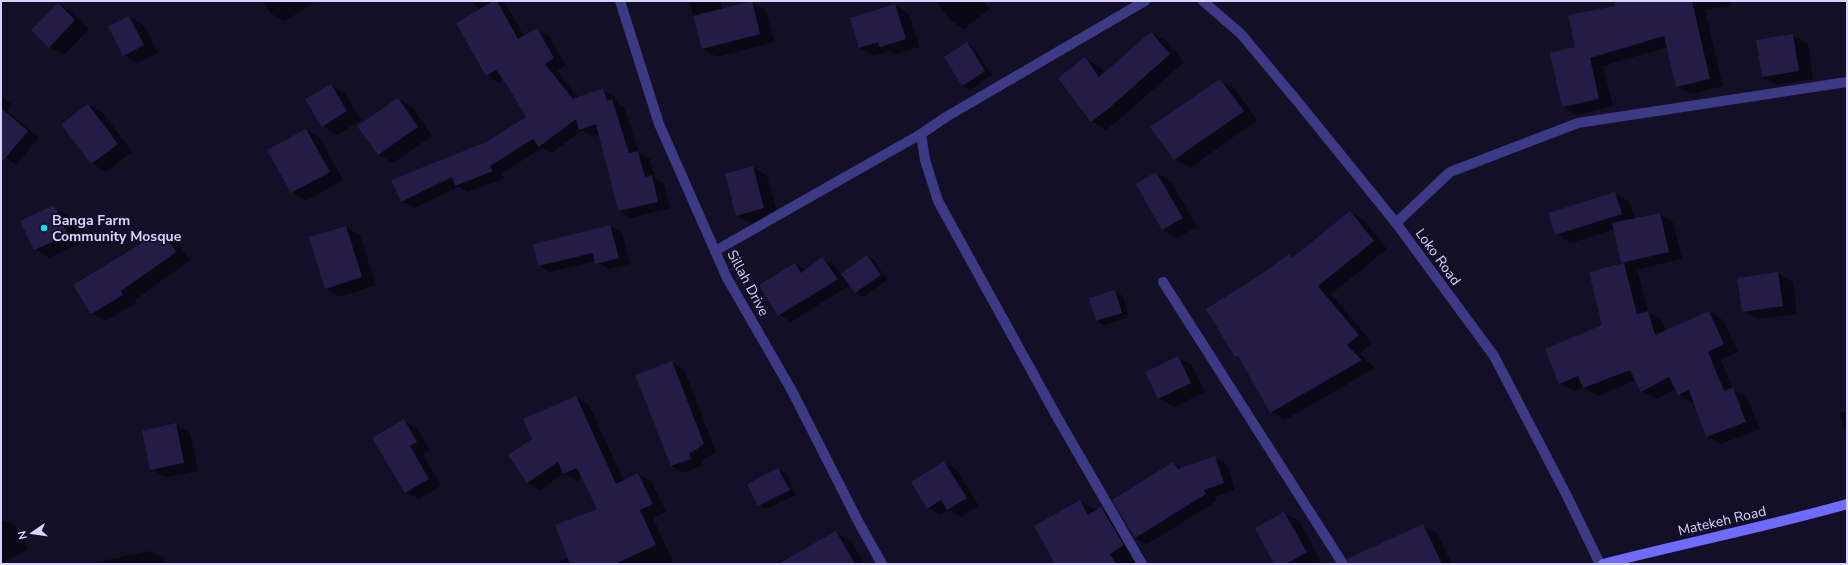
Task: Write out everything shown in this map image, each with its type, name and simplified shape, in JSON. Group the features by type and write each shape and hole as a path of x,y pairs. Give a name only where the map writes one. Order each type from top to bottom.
{"street":[{"name":"Sillah Drive","path":"620,1 659,124 727,278 792,391 859,523 882,564"},
{"path":"715,251 921,134 946,117 1145,1"},
{"name":"Loko Road","path":"1203,1 1241,34 1396,224 1494,356 1567,496 1600,564"},
{"path":"1396,224 1450,172 1578,123 1847,82"},
{"path":"921,134 925,160 938,201 1057,417 1142,564"},
{"path":"1163,282 1343,564"},
{"name":"Matekeh Road","path":"1603,564 1797,518 1847,504"}],"building":[{"path":"493,1 497,1 518,39 537,28 554,58 545,64 573,99 603,88 607,101 612,99 629,153 638,151 645,177 652,175 658,202 618,211 596,124 579,130 576,119 539,147 533,139 490,166 493,171 455,186 452,177 401,202 391,180 486,142 526,117 509,88 496,70 486,76 456,23"},
{"path":"752,1 760,34 702,49 693,16"},
{"path":"1614,1 1692,1 1710,79 1676,87 1664,36 1590,58 1599,99 1562,107 1550,53 1575,47 1568,15 1615,6"},
{"path":"58,3 75,20 49,48 31,30"},
{"path":"895,4 906,39 880,47 878,42 859,48 850,18"},
{"path":"129,16 144,45 123,56 108,26"},
{"path":"1151,32 1170,54 1108,109 1091,122 1058,78 1085,57 1099,77"},
{"path":"1793,34 1799,71 1762,77 1756,40"},
{"path":"967,42 985,71 962,86 944,57"},
{"path":"1220,79 1244,111 1174,160 1150,127"},
{"path":"331,84 347,111 322,127 305,99"},
{"path":"398,98 418,127 378,155 357,126"},
{"path":"88,104 118,144 91,164 61,124"},
{"path":"1,108 28,131 1,163"},
{"path":"306,129 330,172 291,193 267,150"},
{"path":"753,166 764,208 736,216 725,174"},
{"path":"1156,172 1183,218 1162,230 1136,184"},
{"path":"1615,192 1622,214 1555,235 1548,213"},
{"name":"Banga Farm Community Mosque","path":"54,205 68,235 34,250 20,221"},
{"path":"1350,211 1374,241 1318,286 1359,335 1347,345 1362,360 1270,413 1238,356 1235,357 1206,309 1263,273 1289,254 1292,258"},
{"path":"1660,213 1669,252 1621,263 1612,223"},
{"path":"610,225 619,258 595,264 593,253 538,266 533,244"},
{"path":"346,226 362,277 325,289 309,237"},
{"path":"162,231 176,252 121,291 123,295 91,314 73,285"},
{"path":"867,255 881,275 855,293 841,274"},
{"path":"822,257 838,279 778,316 759,285 795,263 801,273"},
{"path":"1624,263 1637,314 1648,311 1655,335 1709,311 1724,344 1708,352 1724,391 1733,387 1746,422 1706,437 1689,390 1678,395 1669,377 1641,392 1630,370 1583,388 1578,376 1559,384 1545,349 1602,325 1589,272"},
{"path":"1778,272 1783,306 1742,312 1737,278"},
{"path":"1115,290 1122,313 1096,321 1089,298"},
{"path":"1178,356 1191,383 1158,399 1145,372"},
{"path":"672,361 704,444 689,454 691,459 671,466 635,375"},
{"path":"576,396 616,484 638,473 653,504 640,510 656,545 615,564 570,564 555,525 597,509 577,468 563,474 558,462 527,483 508,455 532,439 523,419"},
{"path":"404,419 417,442 410,446 429,479 405,493 372,438"},
{"path":"176,423 184,463 150,470 142,431"},
{"path":"1215,456 1224,483 1204,490 1206,494 1135,538 1112,500 1173,462 1178,469"},
{"path":"944,461 967,498 947,510 941,500 927,509 911,482"},
{"path":"778,468 790,490 758,506 747,484"},
{"path":"1080,500 1088,515 1101,507 1124,545 1110,554 1116,564 1055,564 1034,526"},
{"path":"1284,512 1307,552 1286,564 1274,564 1255,528"},
{"path":"1423,524 1442,564 1349,564 1347,559"},
{"path":"836,531 855,564 778,564"}],"place":[{"name":"Banga Farm Community Mosque","path":"44,228"}]}
